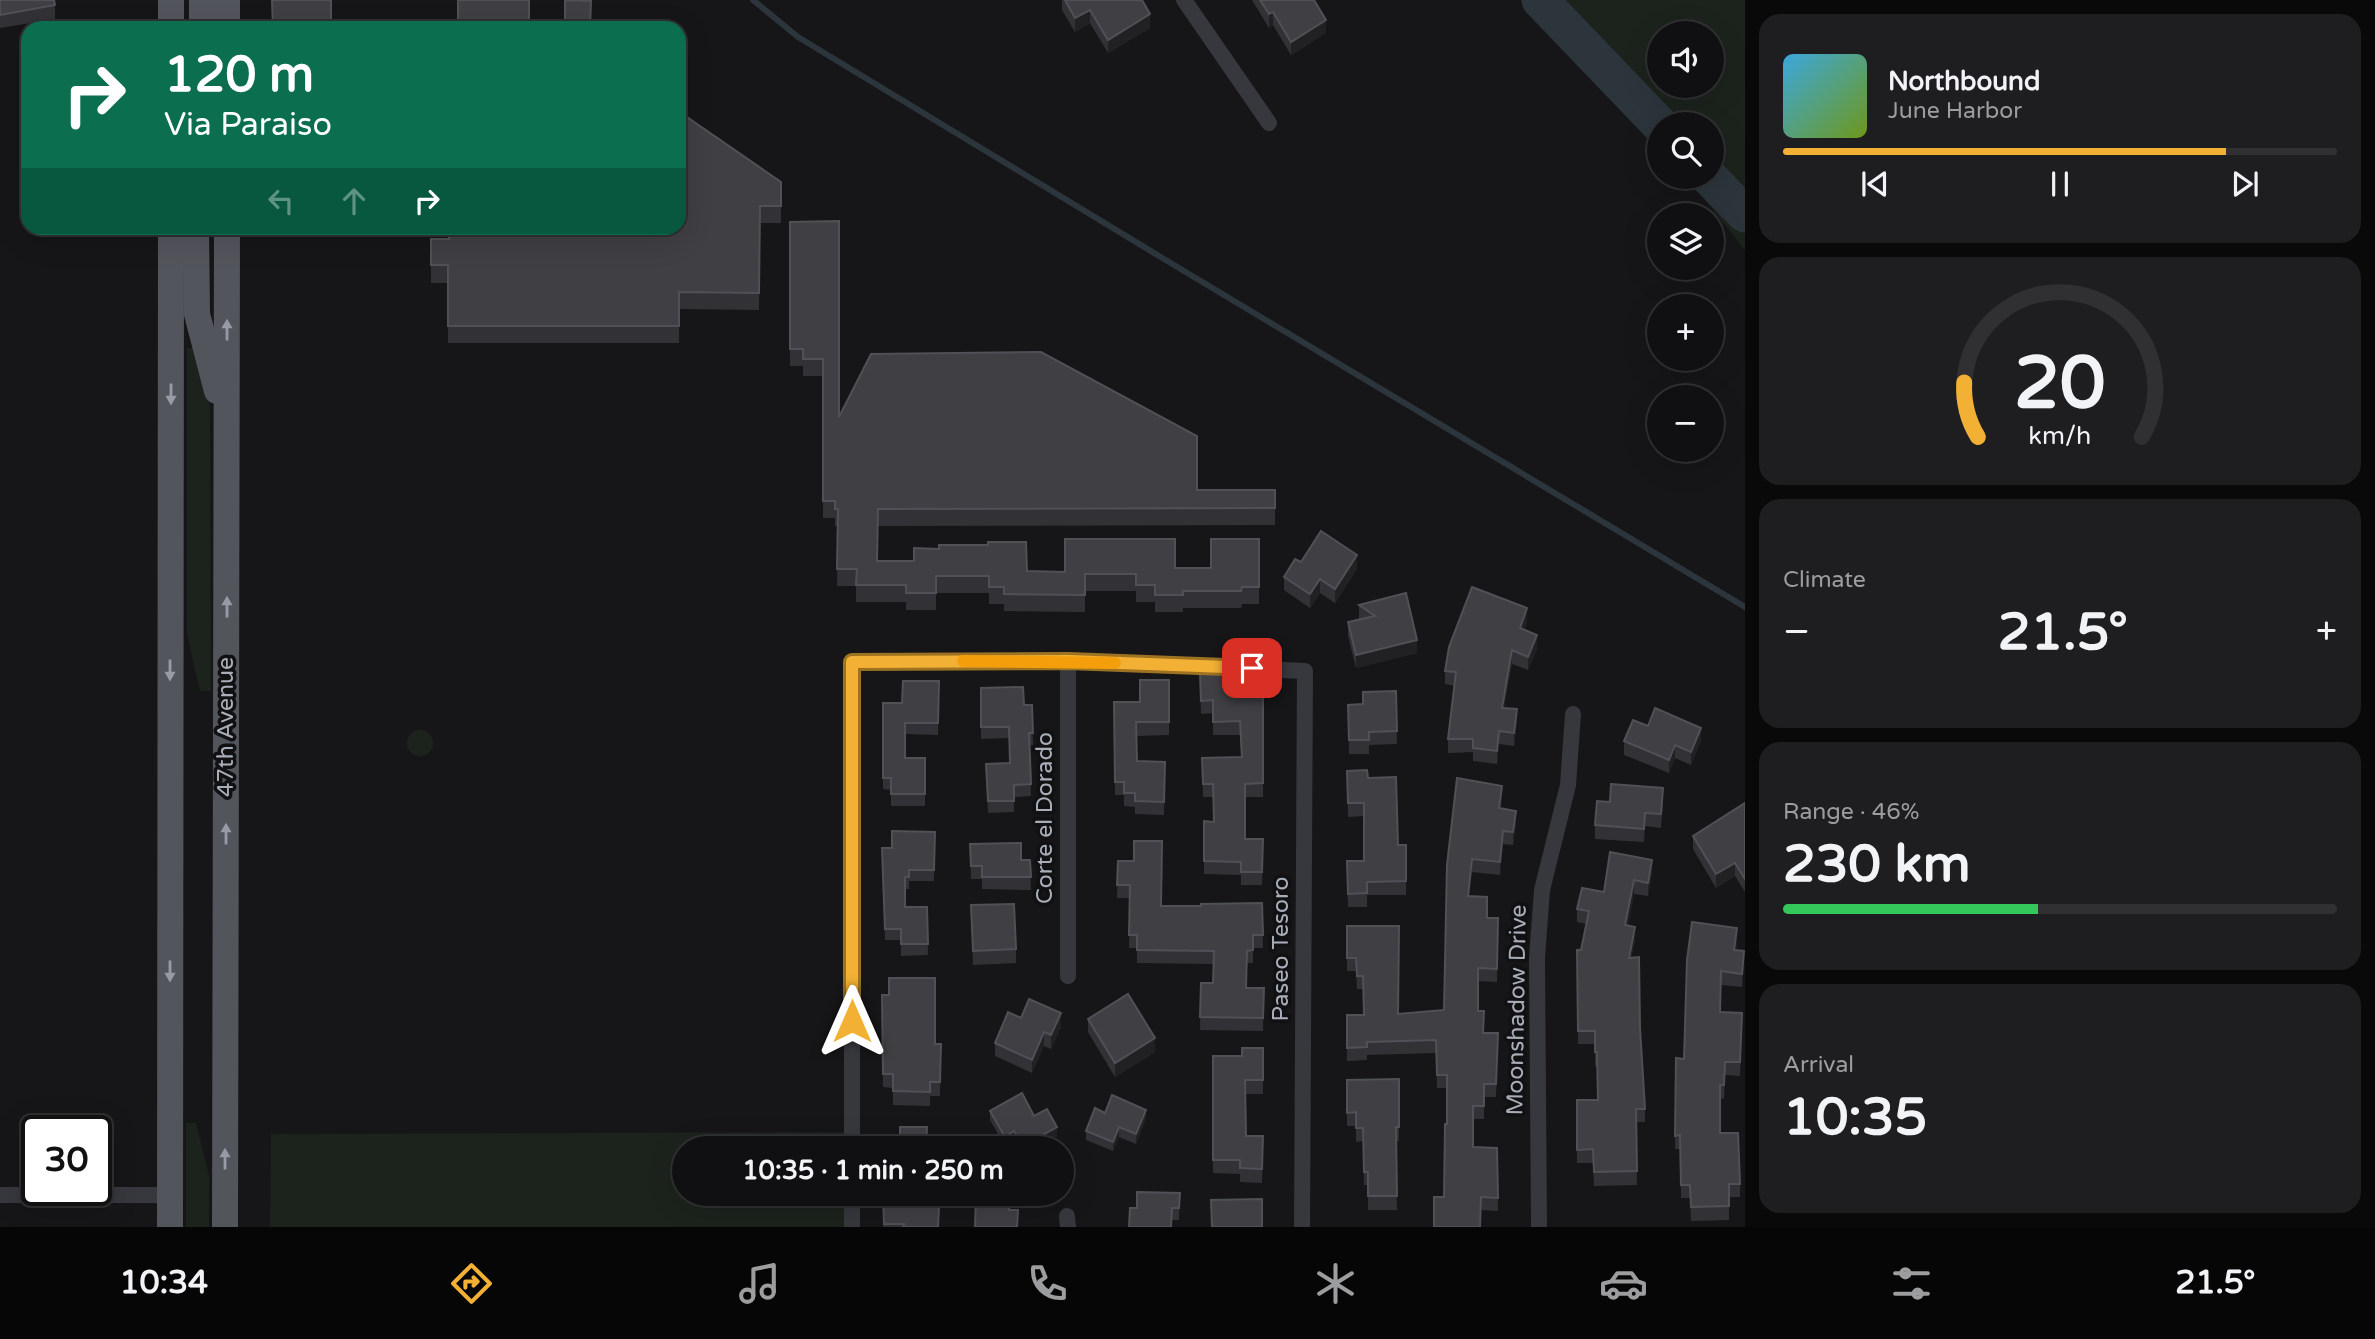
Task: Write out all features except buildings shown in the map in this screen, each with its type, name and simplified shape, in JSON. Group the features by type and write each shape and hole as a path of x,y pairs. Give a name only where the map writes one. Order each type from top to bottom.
{"main road":[{"path":"171,21 172,0"},
{"path":"202,0 202,21"},
{"path":"227,0 227,21"},
{"path":"170,1227 171,235"},
{"path":"196,235 197,314 227,427"},
{"name":"47th Avenue","path":"225,1227 227,235"}],"street":[{"path":"1184,0 1269,123"},
{"path":"852,1136 852,662 1069,661"},
{"name":"Paseo Tesoro","path":"1069,661 1305,671 1302,1227"},
{"name":"Corte el Dorado","path":"1068,976 1069,661"},
{"name":"Moonshadow Drive","path":"1539,1227 1537,958 1542,890 1568,785 1573,714"},
{"path":"0,1195 170,1195"},
{"path":"852,1206 852,1227"}],"shaded area":[{"path":"1546,0 1745,0 1745,250 1724,224 1724,203 1708,203 1697,189 1724,189 1724,112 1647,112 1647,127"},
{"path":"187,348 197,348 210,406 211,691 200,691 187,634"},
{"path":"420,730 429,734 433,743 429,752 420,756 411,752 407,743 411,734"},
{"path":"186,1123 196,1123 209,1176 209,1227 186,1227"},
{"path":"852,1132 852,1136 672,1136 672,1206 852,1206 852,1227 270,1227 271,1134"}],"waterway":[{"path":"753,0 798,37 1745,607"},
{"path":"1540,0 1647,112"},
{"path":"1721,189 1745,214"}],"slow traffic":[{"path":"963,661 1115,663"}],"route":[{"path":"852,1021 852,662 1069,661 1252,668"}]}
